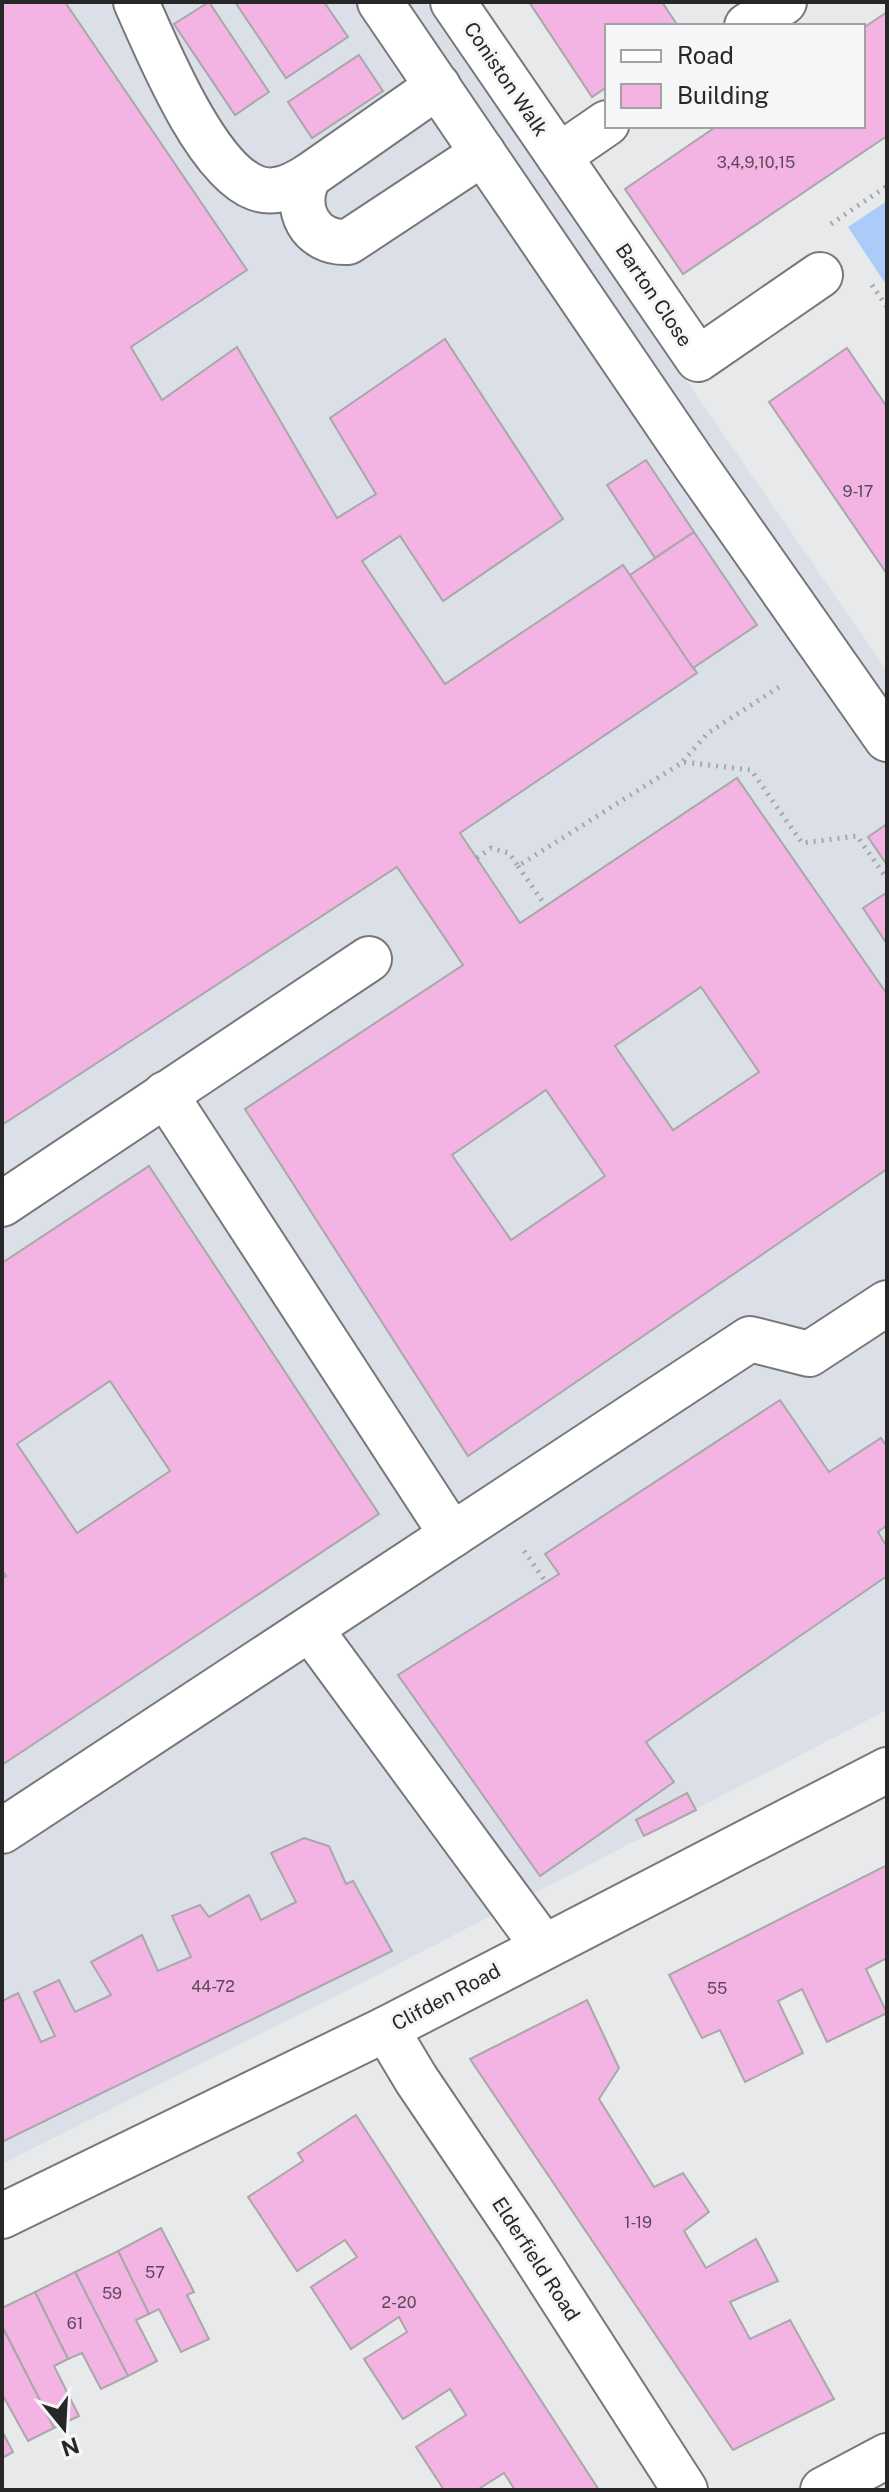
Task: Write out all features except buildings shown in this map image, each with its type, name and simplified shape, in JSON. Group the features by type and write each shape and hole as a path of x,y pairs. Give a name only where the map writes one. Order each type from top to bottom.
{"street":[{"path":"136,2 183,106 234,173 256,188 268,191 285,188 309,176 438,86"},
{"path":"380,2 695,465 887,739"},
{"name":"Coniston Walk","path":"453,2 559,156"},
{"path":"750,24 784,2"},
{"path":"559,156 605,124"},
{"path":"309,176 301,199 304,215 328,240 348,242 483,153"},
{"name":"Barton Close","path":"559,156 698,359 820,275"},
{"path":"2,1204 369,959"},
{"path":"165,1094 452,1535"},
{"path":"2,1831 750,1339 809,1354 887,1303"},
{"path":"311,1630 543,1946"},
{"name":"Clifden Road","path":"2,2216 386,2029 887,1770"},
{"name":"Elderfield Road","path":"386,2029 685,2490"},
{"path":"823,2490 887,2456"}],"path":[{"path":"518,866 683,762 708,733 828,655"},
{"path":"683,762 751,770 802,843 857,836 887,879"},
{"path":"477,858 491,848 509,853 545,905"}],"shaded area":[{"path":"2,2 425,2 887,671 887,1710 379,1974 2,2164"},
{"path":"887,201 887,286 848,227"}]}
